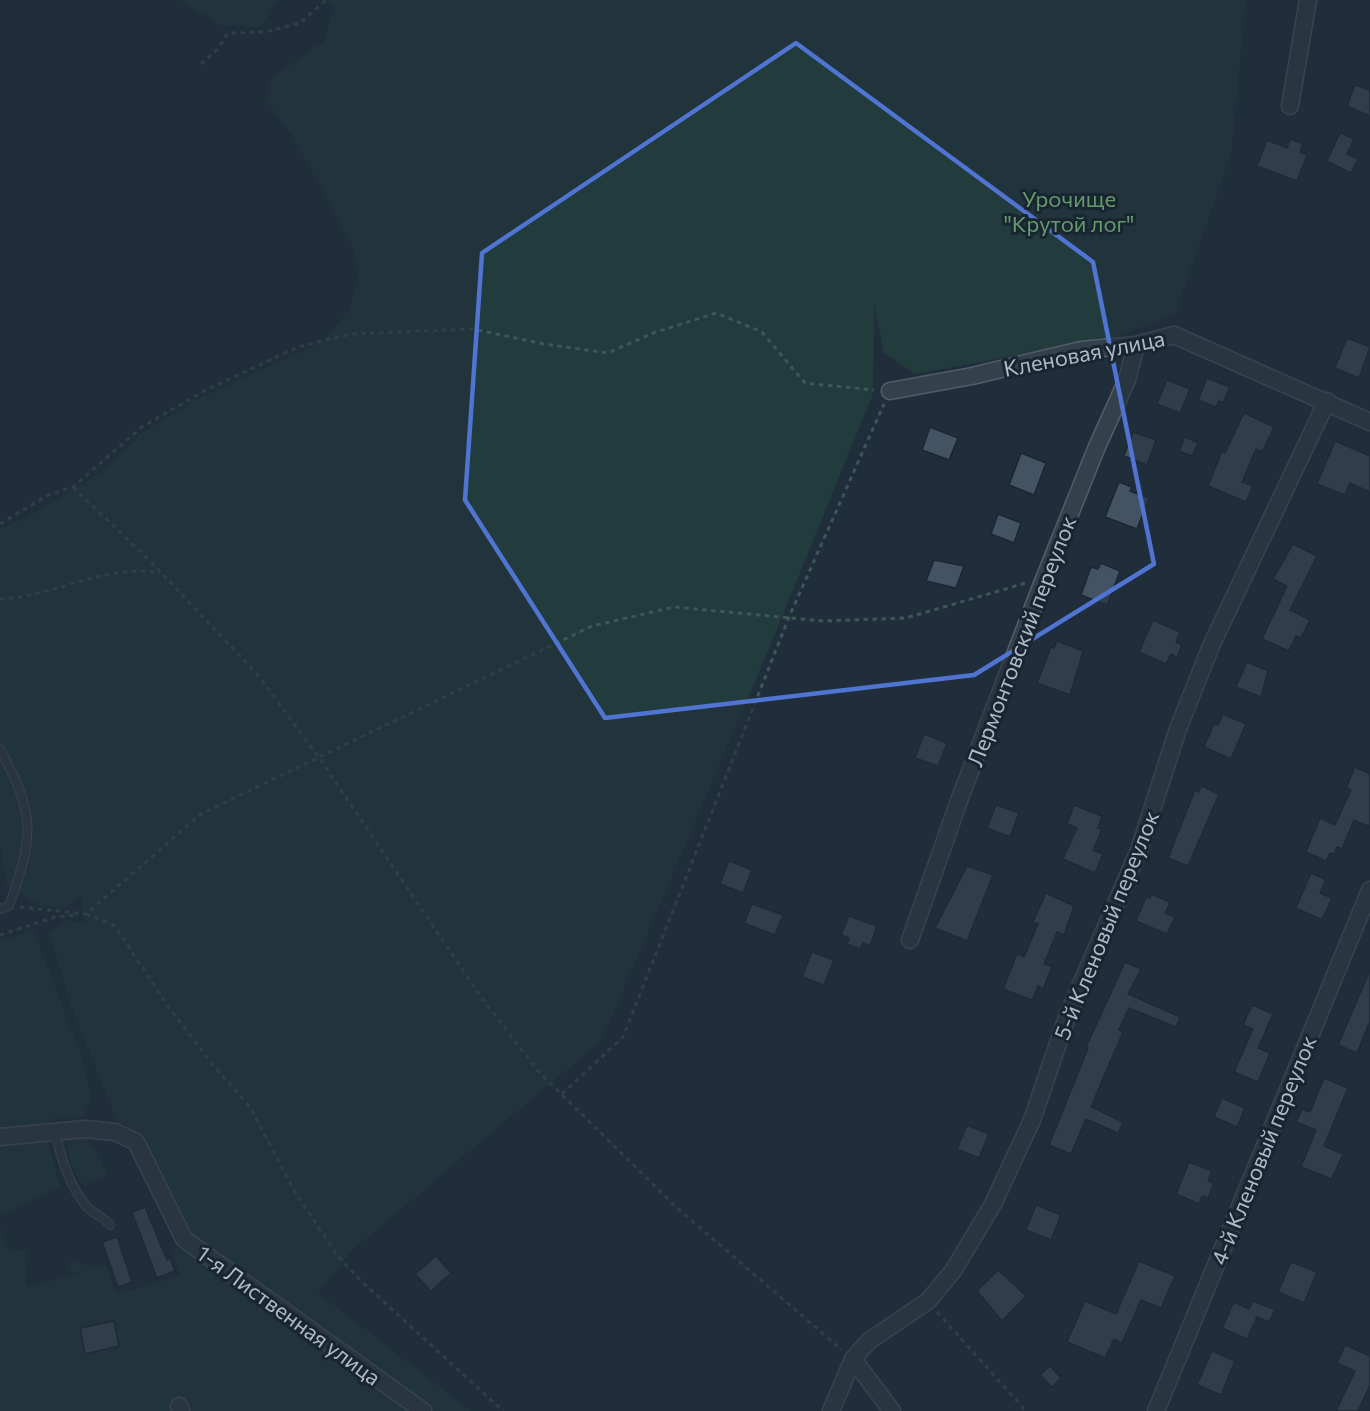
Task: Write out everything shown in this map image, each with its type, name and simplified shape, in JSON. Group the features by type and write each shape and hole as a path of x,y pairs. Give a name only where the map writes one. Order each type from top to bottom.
{"street":[{"path":"1290,106 1308,0"},
{"name":"Кленовая улица","path":"890,390 972,376 1082,350 1136,345 1174,335 1370,422"},
{"name":"Лермонтовский переулок","path":"910,940 960,798 1042,584 1096,449 1127,380 1136,345"},
{"name":"5-й Кленовый переулок","path":"831,1411 853,1359 869,1341 928,1301 953,1271 993,1204 1032,1120 1067,1017 1139,850 1178,729 1211,646 1327,401"},
{"name":"4-й Кленовый переулок","path":"1156,1411 1370,890"},
{"name":"1-я Лиственная улица","path":"55,1133 85,1129 115,1132 136,1142 184,1239 423,1411"},
{"path":"0,1137 55,1133"},
{"path":"853,1359 892,1411"}],"lane":[{"path":"0,748 28,811 29,838 4,907"},
{"path":"55,1133 65,1172 75,1190 90,1210 105,1218 111,1225"}],"path":[{"path":"201,64 217,50 228,33 265,32 300,23 326,0"},
{"path":"0,524 48,495 73,487 142,427 204,392 298,347 351,334 473,329 544,344 608,353 653,333 716,314 762,332 805,383 855,390 890,390 789,617 622,1037 562,1094"},
{"path":"73,487 162,573 258,675 320,759 481,997 538,1071 677,1208 853,1359"},
{"path":"0,599 26,596 99,578 148,571 162,573"},
{"path":"0,935 55,917 86,914 201,814 320,759 592,626 674,607 823,621 906,618 1020,583 1042,584"},
{"path":"4,907 86,914 114,924 168,1006 212,1064 250,1107 295,1192 337,1255 360,1280 503,1411"},
{"path":"928,1301 1026,1411"}],"highlighted area":[{"path":"796,43 1093,262 1154,564 974,675 605,718 465,500 482,253"}],"green space":[{"path":"179,0 278,0 262,26 222,26"},
{"name":"Урочище \"Крутой лог\"","path":"323,0 1246,0 1231,155 1175,314 1112,338 915,374 884,353 874,304 873,394 766,656 602,1040 350,1252 318,1293 471,1411 424,1411 194,1241 120,1128 72,1009 49,932 67,920 85,923 81,897 63,908 41,906 6,884 0,844 0,528 24,519 107,469 140,434 191,402 322,342 350,309 358,275 353,247 295,140 266,100 273,77 324,41 334,4"},
{"path":"33,930 81,1053 91,1097 84,1117 56,1116 50,1126 0,1131 0,941"},
{"path":"82,1131 100,1156 107,1175 85,1186 73,1168 68,1147 70,1134"},
{"path":"48,1141 60,1187 0,1215 0,1143"},
{"path":"0,1226 9,1249 28,1250 26,1287 79,1274 66,1270 71,1261 98,1268 105,1263 116,1294 181,1276 171,1252 184,1243 416,1411 0,1411"}],"building":[{"path":"1355,85 1370,90 1370,116 1347,106"},
{"path":"1340,133 1354,139 1347,154 1358,159 1351,173 1327,161"},
{"path":"1290,139 1303,144 1300,152 1307,155 1297,181 1257,166 1267,140 1287,148"},
{"path":"1347,338 1370,347 1359,378 1335,368"},
{"path":"1207,378 1230,387 1223,403 1219,401 1216,407 1198,400"},
{"path":"1167,380 1190,389 1180,413 1157,404"},
{"path":"1244,413 1274,427 1262,452 1256,449 1242,482 1253,486 1246,502 1208,486 1222,451 1225,453"},
{"path":"930,427 958,438 949,460 922,450"},
{"path":"1133,432 1156,440 1147,465 1124,456"},
{"path":"1185,437 1198,443 1192,456 1179,451"},
{"path":"1335,441 1370,456 1370,492 1350,483 1345,495 1317,484"},
{"path":"1021,453 1046,463 1034,495 1009,485"},
{"path":"1119,482 1132,487 1130,491 1149,498 1137,529 1105,517"},
{"path":"998,514 1021,523 1014,543 991,534"},
{"path":"1293,544 1317,556 1290,610 1310,620 1301,638 1296,636 1289,651 1262,639 1287,586 1273,579"},
{"path":"934,560 964,566 956,588 926,581"},
{"path":"1101,563 1120,571 1107,605 1081,595 1091,567 1098,569"},
{"path":"1153,620 1180,632 1176,642 1182,645 1177,657 1171,654 1166,664 1139,652"},
{"path":"1057,641 1083,651 1070,695 1037,683 1051,647 1054,648"},
{"path":"1247,662 1268,671 1261,697 1236,687"},
{"path":"1223,714 1246,724 1231,759 1204,747 1214,724 1218,725"},
{"path":"924,734 947,743 938,766 915,758"},
{"path":"1355,767 1370,774 1370,827 1354,820 1342,849 1337,847 1334,854 1330,853 1326,861 1306,852 1320,818 1335,825 1351,790 1346,788"},
{"path":"1201,786 1219,794 1188,866 1168,858 1195,790 1199,792"},
{"path":"996,805 1019,813 1010,837 987,828"},
{"path":"1074,805 1102,816 1098,828 1102,829 1093,850 1103,854 1095,873 1063,859 1077,828 1067,824"},
{"path":"729,861 752,870 743,893 720,884"},
{"path":"967,866 993,875 967,941 935,928"},
{"path":"1311,873 1326,880 1320,893 1332,898 1322,920 1296,908"},
{"path":"1046,893 1074,906 1064,935 1057,932 1044,964 1052,967 1043,989 1038,986 1032,1000 1003,989 1017,954 1024,957 1038,924 1033,922"},
{"path":"1151,894 1170,902 1165,913 1175,917 1167,934 1136,921 1146,897 1150,898"},
{"path":"752,904 783,915 775,935 744,923"},
{"path":"849,916 877,926 870,946 863,943 860,949 847,944 849,938 841,935"},
{"path":"812,952 834,960 824,985 802,977"},
{"path":"1125,962 1141,969 1128,994 1180,1017 1176,1027 1129,1008 1119,1030 1123,1032 1091,1107 1123,1122 1118,1133 1086,1119 1071,1154 1049,1145 1088,1048 1086,1047"},
{"path":"1370,970 1370,1021 1357,1053 1338,1045"},
{"path":"1252,1005 1273,1014 1258,1048 1270,1053 1258,1082 1234,1072 1253,1029 1243,1025"},
{"path":"1324,1078 1348,1088 1324,1146 1343,1154 1332,1179 1301,1167 1316,1130 1296,1122 1302,1109 1310,1112"},
{"path":"1222,1098 1245,1108 1237,1127 1214,1117"},
{"path":"967,1125 989,1134 979,1158 957,1149"},
{"path":"1189,1162 1212,1171 1208,1181 1214,1183 1208,1198 1202,1196 1199,1204 1176,1194"},
{"path":"1036,1205 1061,1215 1051,1240 1026,1230"},
{"path":"145,1207 167,1260 170,1258 175,1271 157,1278 132,1212"},
{"path":"117,1237 132,1282 118,1287 102,1242"},
{"path":"436,1256 451,1273 431,1291 415,1274"},
{"path":"1139,1261 1175,1276 1161,1308 1141,1300 1122,1343 1114,1339 1105,1358 1067,1342 1085,1301 1116,1314"},
{"path":"1291,1262 1317,1272 1304,1303 1278,1292"},
{"path":"998,1270 1026,1296 1002,1321 977,1291"},
{"path":"1253,1301 1275,1310 1269,1322 1257,1317 1247,1339 1222,1328 1234,1302 1249,1309"},
{"path":"114,1321 119,1346 85,1354 80,1328"},
{"path":"1345,1345 1370,1356 1370,1385 1358,1411 1336,1411 1355,1371 1337,1363"},
{"path":"1212,1351 1235,1361 1221,1395 1197,1385"},
{"path":"1050,1366 1061,1378 1052,1387 1040,1375"}]}
